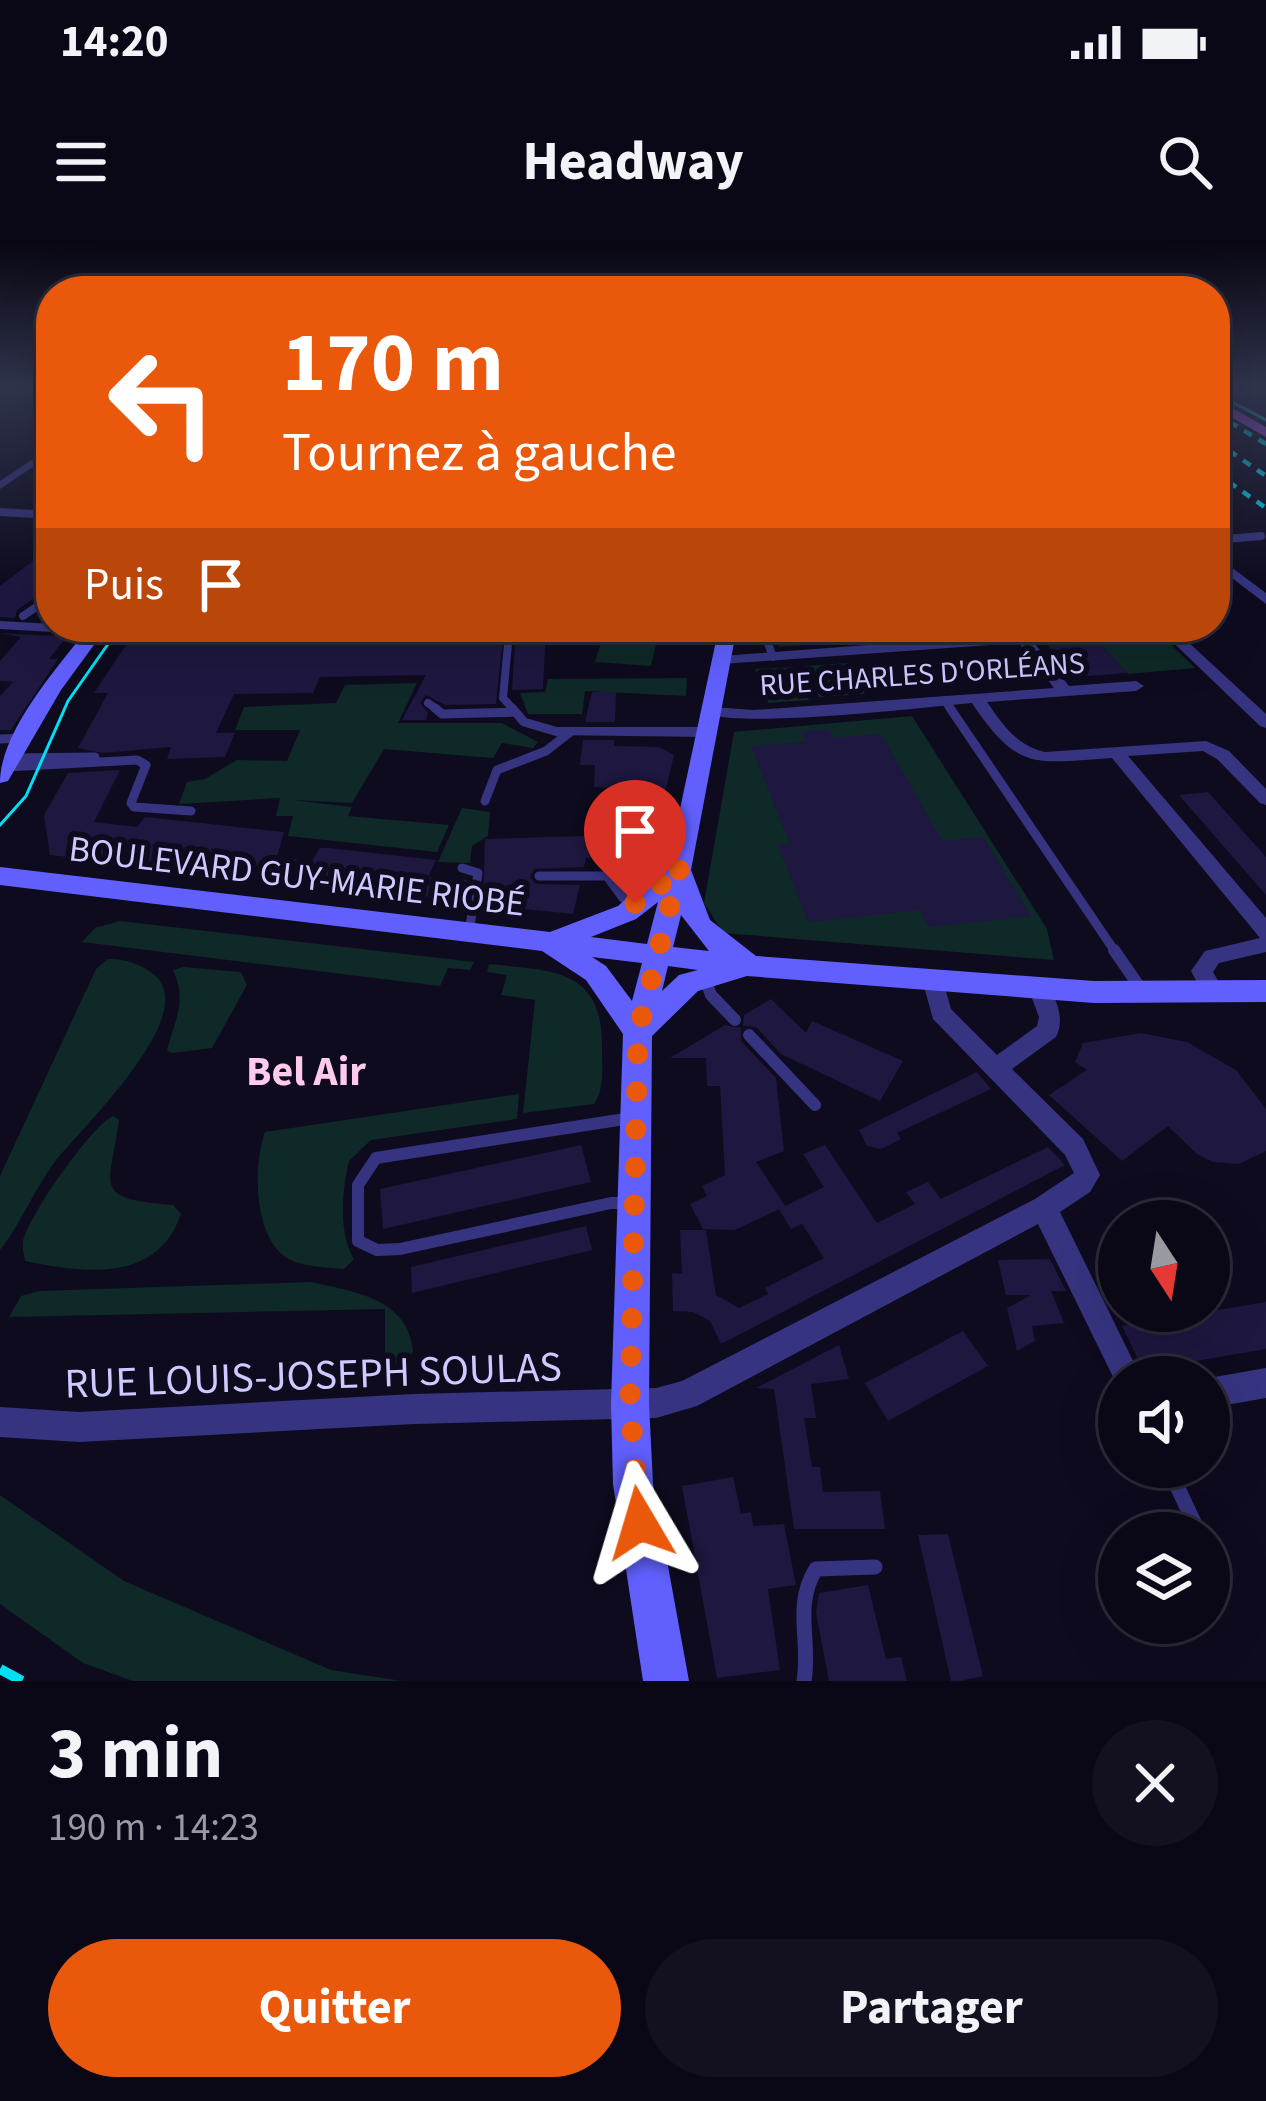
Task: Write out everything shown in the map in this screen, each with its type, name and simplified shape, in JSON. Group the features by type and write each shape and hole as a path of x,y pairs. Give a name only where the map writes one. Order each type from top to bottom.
{"street":[{"path":"0,486 36,461"},
{"path":"0,512 36,514"},
{"path":"1230,571 1266,600"},
{"path":"8,754 81,642"},
{"path":"666,1681 633,1484 630,1404 638,1032 681,862 725,642"},
{"path":"722,660 920,642"},
{"path":"1026,642 1066,692"},
{"path":"1180,642 1266,724"},
{"name":"RUE CHARLES D'ORLÉANS","path":"563,732 1136,686"},
{"path":"977,699 1002,737 1019,752 1045,757 1191,744 1213,749 1266,799"},
{"path":"1115,751 1266,932"},
{"path":"543,940 599,926 641,907 681,862"},
{"path":"681,862 684,895 703,933 758,967"},
{"name":"BOULEVARD GUY-MARIE RIOBÉ","path":"0,876 658,955 705,970"},
{"path":"0,894 40,880"},
{"path":"543,940 596,973 638,1032"},
{"path":"1213,991 1202,971 1212,957 1266,944"},
{"path":"638,1032 705,970 758,967 1040,990 1266,991"},
{"path":"934,983 940,1013 996,1068 1048,1031 1050,1017 1040,990"},
{"name":"RUE LOUIS-JOSEPH SOULAS","path":"0,1422 79,1427 414,1409 630,1404 686,1395 1045,1208 1081,1184 1087,1175 1075,1148 996,1068"},
{"path":"1045,1208 1116,1356"},
{"path":"1230,1389 1266,1383"}],"lane":[{"path":"1230,538 1261,536"},
{"path":"23,616 36,607"},
{"path":"0,625 36,627"},
{"path":"485,801 497,770 546,751 563,732 524,722 500,692 508,642"},
{"path":"768,642 773,657"},
{"path":"944,700 1143,992"},
{"path":"428,703 442,714 515,712"},
{"path":"8,754 131,758 146,765 131,803 134,807 191,811"},
{"path":"462,868 478,873 469,933"},
{"path":"538,876 607,876 623,898 641,907"},
{"path":"705,970 711,995 735,1020"},
{"path":"749,1035 815,1105"},
{"path":"634,1118 376,1158 356,1184 358,1240 377,1250 400,1250 611,1203 634,1203"},
{"path":"804,1681 809,1662 800,1602 806,1581 816,1569 874,1567"}],"green space":[{"path":"601,642 657,642 651,666 595,662"},
{"path":"1098,642 1168,642 1195,668 1128,674"},
{"path":"849,663 865,694 819,697 804,666"},
{"path":"794,667 809,700 768,703 755,669"},
{"path":"687,678 686,696 585,691 582,714 528,714 520,693 545,692 548,679"},
{"path":"417,683 398,723 502,723 538,742 533,748 502,743 493,758 384,749 352,803 292,800 352,807 348,816 449,825 437,852 288,836 293,816 276,816 280,798 179,804 187,782 205,779 237,760 287,761 300,730 235,730 244,707 336,703 345,685"},
{"path":"912,716 1047,929 1054,960 723,933 704,903 734,732"},
{"path":"462,808 490,812 488,836 472,846 470,863 438,862"},
{"path":"120,921 474,962 470,970 448,968 440,986 82,942 95,928"},
{"path":"108,959 131,962 152,973 164,991 163,1014 133,1070 54,1163 0,1250 0,1176 96,969"},
{"path":"489,964 570,978 594,1002 600,1021 602,1077 594,1104 523,1113 535,1000 501,995 507,975 487,972"},
{"path":"173,970 241,972 247,985 212,1048 172,1053 167,1051 180,1002"},
{"path":"519,1094 517,1119 371,1140 349,1161 343,1211 345,1237 354,1259 344,1269 299,1263 276,1248 259,1199 265,1132"},
{"path":"113,1116 119,1120 112,1185 128,1198 173,1205 181,1214 170,1237 155,1253 116,1268 70,1269 25,1261 23,1242 36,1213 76,1153"},
{"path":"311,1282 377,1300 401,1319 413,1351 400,1375 385,1379 385,1309 9,1317 21,1296 39,1291"},
{"path":"0,1495 124,1581 331,1670 402,1681 133,1681 83,1663 0,1604"}],"building":[{"path":"36,558 36,597 17,610 15,618 0,617 0,586"},
{"path":"0,633 36,635 36,642 63,642 49,659 58,659 11,730 0,730 0,696 13,682 0,681 0,661 21,637"},
{"path":"128,642 502,642 496,704 445,705 426,695 420,703 428,713 426,720 402,720 426,675 320,677 313,693 234,694 216,733 235,733 225,757 167,759 171,747 103,753 78,748 108,693 94,693"},
{"path":"515,642 545,642 543,689 512,690"},
{"path":"777,642 833,643 779,647"},
{"path":"1045,642 1098,642 1127,673 1075,677"},
{"path":"592,692 616,692 615,722 585,722"},
{"path":"829,729 834,738 881,734 942,841 983,837 1031,916 929,927 920,910 808,922 778,845 790,844 751,746 806,742 801,732"},
{"path":"583,740 659,747 674,755 655,835 624,835 625,857 586,858 584,867 534,869 530,877 536,884 580,885 573,914 483,905 485,839 620,835 634,789 594,787 595,765 580,765"},
{"path":"120,770 94,822 137,827 145,817 284,832 277,857 312,861 320,848 436,860 422,890 344,876 340,881 311,879 308,884 50,855 44,815 68,773"},
{"path":"1208,792 1266,857 1266,895 1179,795"},
{"path":"429,877 468,880 465,901 420,896"},
{"path":"771,999 806,1033 812,1021 903,1061 880,1101 781,1054 756,1027 743,1026 744,1015"},
{"path":"725,1025 741,1028 741,1041 776,1078 784,1151 756,1162 785,1206 824,1187 803,1154 825,1145 877,1223 915,1204 906,1192 928,1182 941,1199 1048,1147 1065,1165 721,1344 710,1321 693,1312 673,1311 672,1273 682,1274 680,1230 706,1230 716,1295 739,1308 768,1294 765,1288 824,1258 802,1224 791,1229 779,1209 735,1230 703,1229 690,1204 707,1196 702,1186 725,1175 720,1086 707,1086 706,1058 670,1058"},
{"path":"1141,1033 1187,1042 1236,1070 1266,1109 1266,1151 1239,1164 1213,1162 1197,1154 1168,1126 1122,1161 1049,1095 1087,1070 1075,1062 1083,1043"},
{"path":"977,1072 991,1089 897,1133 901,1139 881,1149 867,1146 859,1130"},
{"path":"581,1145 591,1182 383,1229 380,1189"},
{"path":"586,1226 592,1250 412,1293 411,1267"},
{"path":"1050,1259 1066,1291 1051,1291 1064,1323 1032,1326 1035,1341 1017,1351 1007,1308 1031,1295 1006,1295 998,1260"},
{"path":"1266,1302 1266,1349 1225,1356 1136,1356 1125,1332 1230,1332 1230,1308"},
{"path":"963,1331 988,1366 888,1421 865,1383"},
{"path":"839,1345 849,1379 811,1384 816,1418 804,1418 812,1467 820,1467 823,1492 880,1491 885,1529 794,1529 774,1389 756,1388"},
{"path":"733,1477 741,1514 751,1512 753,1526 784,1524 796,1585 768,1589 780,1670 717,1678 682,1486"},
{"path":"948,1534 983,1676 960,1681 951,1681 918,1535"},
{"path":"868,1585 886,1659 901,1657 907,1681 829,1681 816,1613 819,1593"}],"tram line":[{"path":"0,825 26,796 68,701 109,642"}],"railway":[{"path":"1233,453 1266,476"},
{"path":"1230,483 1266,508"},
{"path":"0,1669 22,1681"}],"district":[{"name":"Bel Air","path":"306,1070"}],"route":[{"path":"635,903 641,907 681,862 638,1032 630,1404 633,1484 640,1523"}]}
